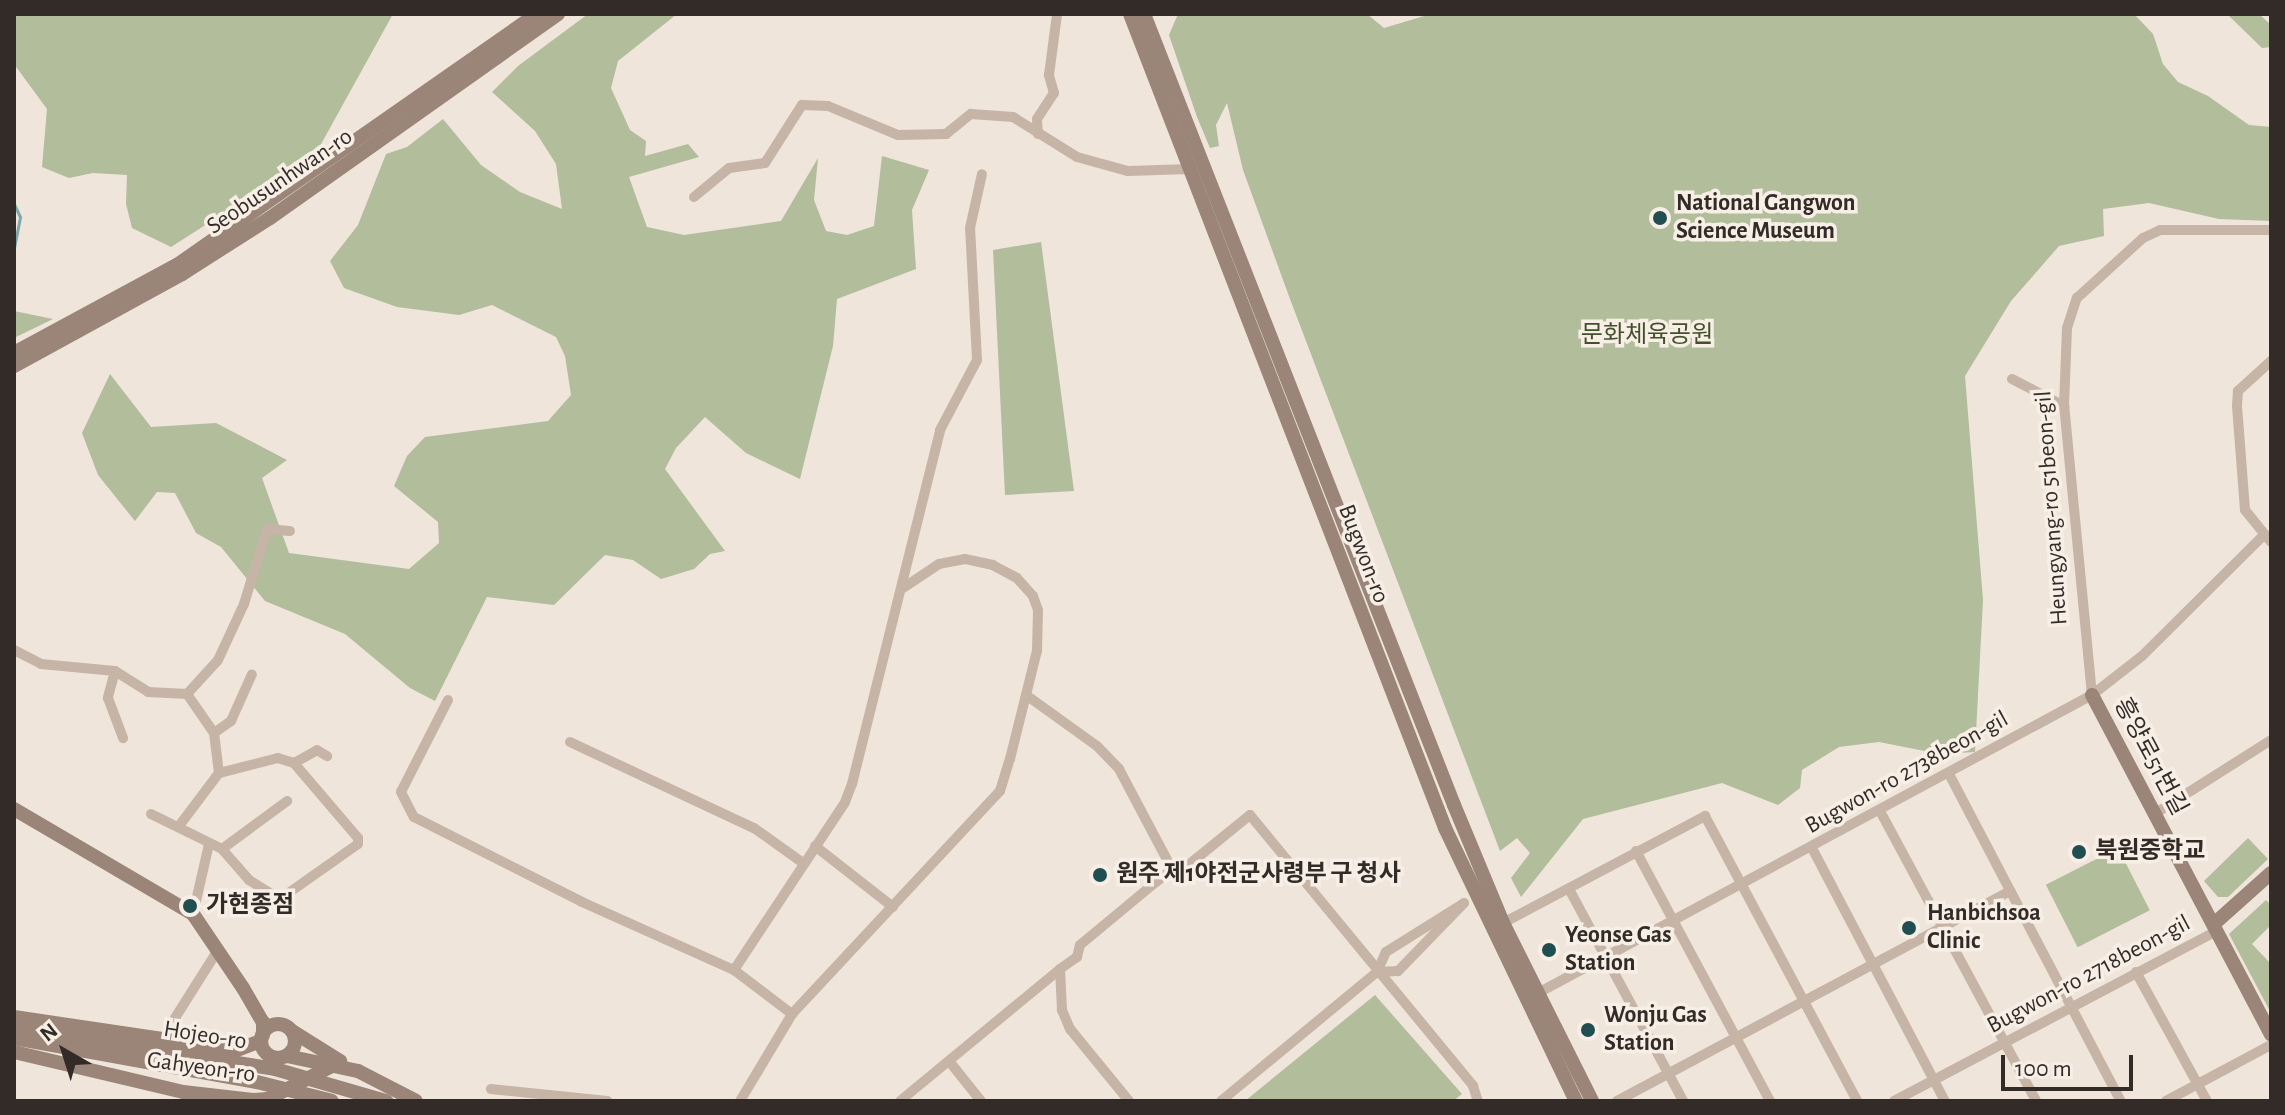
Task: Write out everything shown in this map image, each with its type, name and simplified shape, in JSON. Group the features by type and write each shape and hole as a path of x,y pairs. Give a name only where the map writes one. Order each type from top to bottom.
{"street":[{"name":"Seobusunhwan-ro","path":"14,353 177,265 537,14"},
{"name":"Seobusunhwan-ro","path":"14,366 182,274 270,218 558,14"},
{"path":"1038,134 1037,119 1054,93 1049,75 1057,14"},
{"name":"Bugwon-ro","path":"1130,14 1469,900 1576,1101"},
{"name":"Bugwon-ro","path":"1144,14 1488,888 1592,1101"},
{"path":"694,197 729,168 765,163 802,105 828,106 898,135 946,134 971,114 1013,117 1077,157 1128,171 1190,169"},
{"path":"734,970 852,784 940,430 977,360 970,228 982,174"},
{"name":"Heungyang-ro 51beon-gil","path":"2092,695 2064,406 2067,328 2077,298 2143,238 2175,227 2271,230"},
{"path":"2267,539 2245,510 2237,406 2238,391 2271,361"},
{"path":"2012,379 2064,406"},
{"path":"187,694 218,660 244,604 267,529 290,531"},
{"name":"Bugwon-ro 2738beon-gil","path":"1538,993 2092,695 2142,656 2267,539"},
{"path":"740,1101 792,1014 1000,791 1037,651 1038,610 1017,578 993,565 965,559 939,564 903,588"},
{"path":"14,650 41,664 115,671 148,692 187,694"},
{"path":"115,671 108,698 123,738"},
{"path":"214,733 231,721 252,674"},
{"path":"187,694 214,733 219,773"},
{"path":"1026,695 1097,746 1119,769 1172,869 1181,871 1250,815 1473,1086 1478,1101"},
{"name":"흥양로51번길","path":"2092,695 2217,927"},
{"path":"448,700 401,792 414,817 582,902 734,970 792,1014"},
{"path":"2156,813 2271,740"},
{"path":"570,742 754,828 803,863"},
{"path":"294,763 317,750 327,756"},
{"path":"151,814 222,849 249,880 280,899 358,844 358,838 294,763 278,758 219,773 179,826"},
{"path":"1949,774 2121,1101"},
{"path":"222,849 287,801"},
{"path":"14,809 193,914 263,1022 262,1038 268,1055 358,1071"},
{"path":"1880,811 2036,1101"},
{"path":"1503,923 1705,816 1857,1101"},
{"path":"193,914 209,844"},
{"path":"815,846 893,907"},
{"path":"1812,848 1945,1101"},
{"path":"1636,851 1770,1101"},
{"path":"900,1101 1077,957 1080,945 1172,869"},
{"path":"2271,873 2217,927 2271,1035"},
{"path":"1221,1101 1377,972 1386,952 1488,888"},
{"path":"1569,889 1683,1101"},
{"path":"1617,1101 2011,891"},
{"path":"1377,972 1398,971 1469,900"},
{"name":"Bugwon-ro 2718beon-gil","path":"1894,1101 2217,927"},
{"path":"175,1018 218,950"},
{"path":"1060,969 1062,1010 1070,1029 1129,1101"},
{"path":"2136,972 2207,1101"},
{"path":"243,988 287,1028 358,1071 416,1101"},
{"path":"14,1017 237,1050 287,1028"},
{"name":"Hojeo-ro","path":"14,1028 275,1069 386,1101"},
{"path":"287,1028 295,1042 287,1056"},
{"path":"14,1038 332,1101"},
{"path":"2166,1101 2271,1045"},
{"name":"Gahyeon-ro","path":"14,1052 183,1092 253,1100 268,1099 334,1065"},
{"path":"949,1061 981,1101"},
{"path":"491,1089 607,1101"}],"green space":[{"path":"14,14 393,14 315,155 171,247 132,228 126,204 127,175 93,173 69,178 42,167 47,109 14,64"},
{"path":"588,14 677,14 618,61 611,88 630,130 646,141 645,156 688,144 699,157 629,177 647,227 684,235 781,221 818,158 814,200 826,231 847,235 874,226 882,156 929,170 912,210 916,269 837,299 833,346 800,479 746,453 705,417 676,448 665,469 725,551 710,554 694,569 661,579 633,560 605,555 554,605 487,597 435,701 410,688 345,634 265,601 221,547 196,533 175,493 157,492 135,521 98,475 82,433 110,374 151,427 216,423 287,460 262,478 289,553 409,569 439,543 438,522 394,486 407,456 425,437 548,421 571,395 565,356 556,337 492,305 459,315 397,307 344,288 330,261 358,225 386,154 407,147 443,119 481,165 520,192 562,209 556,164 535,131 492,92 518,66"},
{"name":"문화체육공원","path":"1178,14 1367,14 1384,28 1431,14 2134,14 2153,34 2163,64 2178,82 2208,96 2249,125 2271,127 2271,221 2219,219 2149,203 2103,209 2104,236 2059,246 2011,301 1965,376 1983,600 1975,752 1940,754 1879,742 1839,747 1802,770 1800,788 1778,805 1722,783 1583,819 1521,897 1511,878 1530,853 1517,838 1500,851 1290,299 1243,170 1227,103 1216,125 1219,146 1210,148 1197,117 1169,35"},
{"path":"2227,14 2259,14 2271,25 2271,47 2262,48"},
{"path":"1041,242 1074,491 1005,495 993,250"},
{"path":"14,311 53,319 14,338"},
{"path":"2248,838 2268,859 2228,897 2218,897 2204,881"},
{"path":"2118,848 2150,910 2078,947 2046,885"},
{"path":"2266,900 2271,905 2271,925 2252,944 2271,964 2271,1013 2229,934"},
{"path":"1375,995 1462,1094 1453,1101 1245,1101"}],"waterway":[{"path":"14,204 20,217 14,248"}],"place":[{"name":"National Gangwon Science Museum","path":"1660,218"},
{"name":"북원중학교","path":"2079,852"},
{"name":"원주 제1야전군사령부 구 청사","path":"1100,875"},
{"name":"가현종점","path":"190,906"},
{"name":"Hanbichsoa Clinic","path":"1909,928"},
{"name":"Yeonse Gas Station","path":"1549,950"},
{"name":"Wonju Gas Station","path":"1588,1030"}]}
